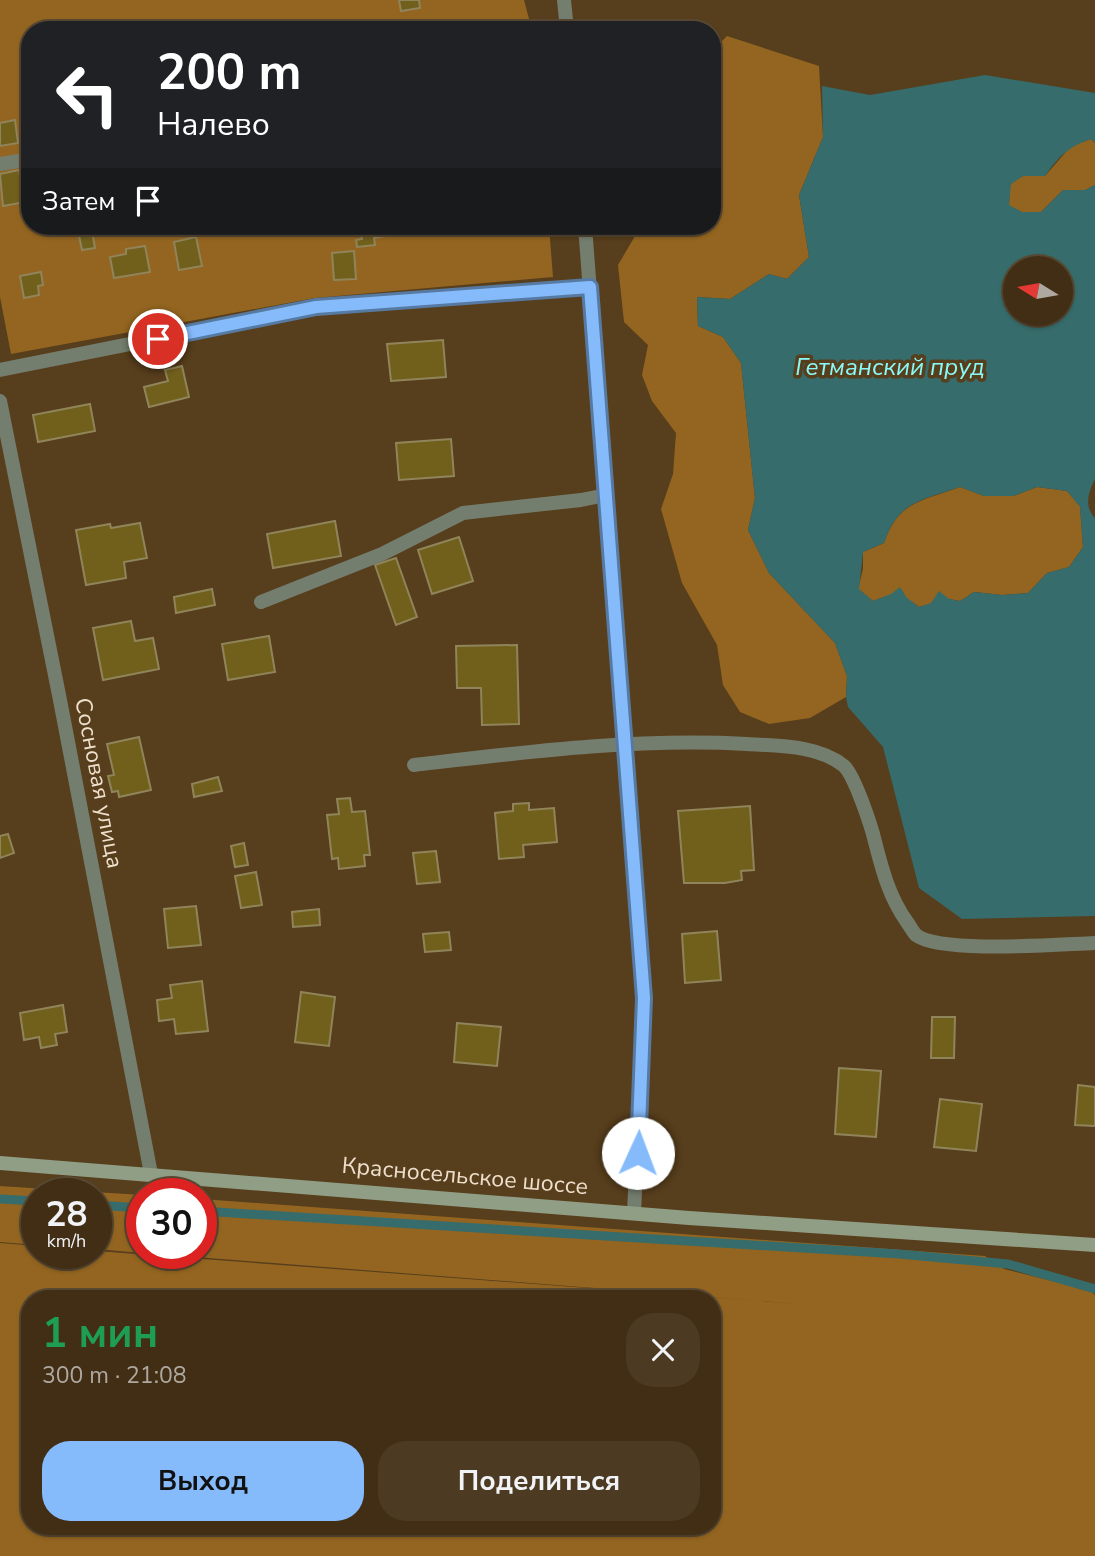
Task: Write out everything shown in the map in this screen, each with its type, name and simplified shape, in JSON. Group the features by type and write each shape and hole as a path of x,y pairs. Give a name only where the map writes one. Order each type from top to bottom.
{"main road":[{"name":"Красносельское шоссе","path":"0,1163 634,1213 1095,1245"}],"street":[{"path":"564,0 567,21"},
{"path":"0,164 21,160"},
{"path":"586,235 644,998 634,1213"},
{"path":"0,370 316,307 590,287"},
{"name":"Сосновая улица","path":"0,401 151,1174"},
{"path":"261,602 382,554 463,513 606,495"},
{"path":"414,765 625,743 723,743 784,747 820,754 845,767 868,814 884,877 896,906 917,936 955,946 1095,943"}],"shaded area":[{"path":"0,0 524,0 530,21 21,21 21,235 550,235 553,277 315,298 11,354 0,297"},
{"path":"727,36 819,66 823,137 799,195 809,257 787,279 769,274 730,299 697,297 698,326 723,337 741,363 755,498 748,530 769,573 835,643 847,676 846,697 810,718 769,724 740,712 723,685 717,645 682,583 661,509 673,474 676,433 652,401 642,375 648,345 624,322 618,265 636,235 721,235 721,42"},
{"path":"1091,139 1095,143 1095,185 1085,190 1063,190 1041,212 1022,212 1009,206 1010,184 1023,176 1045,176 1071,146"},
{"path":"960,487 984,496 1013,496 1037,487 1067,491 1080,506 1083,547 1069,567 1047,573 1028,593 1002,595 974,592 960,601 949,599 919,607 897,596 873,601 858,589 863,569 863,552 884,543 896,518 913,504"},
{"path":"0,1186 21,1187 21,1244 0,1242"},
{"path":"112,1193 126,1194 126,1252 112,1250"},
{"path":"217,1200 985,1256 1004,1269 1089,1290 1095,1295 1095,1556 0,1556 0,1243 21,1245 21,1269 112,1269 112,1252 126,1253 126,1269 217,1269 217,1260 613,1290 21,1290 21,1535 721,1535 721,1298 799,1304 721,1298 721,1290 619,1290 217,1259"}],"water":[{"name":"Гетманский пруд","path":"985,75 1095,93 1095,143 1091,139 1076,145 1060,158 1045,176 1023,176 1011,184 1009,205 1022,212 1041,212 1063,190 1085,190 1095,185 1095,479 1088,499 1089,509 1095,518 1095,916 962,919 919,888 883,747 848,707 847,676 835,643 769,573 748,530 755,498 741,363 723,337 698,326 697,297 730,299 769,274 787,279 809,257 799,195 823,137 822,86 870,95","holes":["960,487 984,496 1013,496 1037,487 1067,491 1080,507 1083,547 1069,567 1047,573 1028,593 1002,595 974,592 960,601 949,599 939,591 931,603 919,607 907,598 900,587 873,601 859,589 863,552 884,543 896,518 904,510 923,499"]}],"building":[{"path":"399,0 419,0 420,8 401,11"},
{"path":"15,120 18,143 0,146 0,123"},
{"path":"19,170 21,203 3,206 0,174"},
{"path":"79,235 93,235 95,248 82,250"},
{"path":"361,235 386,235 374,238 375,245 357,247 356,240 362,239"},
{"path":"196,237 202,266 179,270 174,242"},
{"path":"145,246 150,272 114,278 110,257 126,254 126,249"},
{"path":"354,251 356,279 334,280 332,253"},
{"path":"41,272 43,285 38,286 39,295 24,298 20,276"},
{"path":"443,340 446,377 391,381 387,344"},
{"path":"182,366 189,397 149,407 144,387 168,381 165,370"},
{"path":"90,404 95,431 38,442 33,415"},
{"path":"451,439 454,476 399,480 396,443"},
{"path":"335,521 341,556 273,568 267,534"},
{"path":"140,523 147,558 124,562 126,578 86,585 76,530 110,524 111,528"},
{"path":"459,537 473,581 432,594 418,550"},
{"path":"396,558 417,617 396,625 375,565"},
{"path":"212,589 215,605 176,613 174,597"},
{"path":"131,621 135,641 153,638 159,669 103,680 93,628"},
{"path":"269,636 275,672 228,680 222,644"},
{"path":"517,645 519,724 482,725 481,688 457,688 456,646"},
{"path":"139,737 151,790 119,797 118,791 112,792 108,776 114,775 107,744"},
{"path":"218,777 222,791 194,797 192,784"},
{"path":"350,798 352,812 365,811 370,855 364,855 365,866 339,869 338,858 332,859 327,815 339,814 337,799"},
{"path":"529,803 529,810 554,808 557,842 523,845 524,857 499,859 495,813 513,811 513,804"},
{"path":"750,806 754,870 741,871 742,880 725,883 684,883 678,811"},
{"path":"8,834 14,853 0,858 0,836"},
{"path":"244,843 248,865 235,867 231,846"},
{"path":"436,851 440,882 417,884 413,853"},
{"path":"256,872 262,905 241,908 235,876"},
{"path":"196,906 201,945 168,948 164,909"},
{"path":"319,909 320,925 293,927 292,912"},
{"path":"717,931 721,980 685,983 682,934"},
{"path":"449,932 451,950 425,952 423,934"},
{"path":"202,981 208,1031 176,1034 174,1019 159,1021 157,1000 172,998 170,985"},
{"path":"301,992 335,997 329,1046 295,1042"},
{"path":"63,1005 67,1032 55,1034 57,1045 41,1048 39,1037 24,1040 20,1013"},
{"path":"932,1017 955,1017 954,1058 931,1058"},
{"path":"457,1023 501,1027 497,1066 454,1062"},
{"path":"839,1068 881,1071 876,1137 835,1134"},
{"path":"1078,1085 1095,1087 1095,1126 1075,1125"},
{"path":"940,1099 982,1104 976,1151 934,1147"}],"waterway":[{"path":"0,1199 21,1200"},
{"path":"112,1206 126,1207"},
{"path":"217,1212 899,1254 1008,1264 1095,1289"}],"route":[{"path":"158,339 316,307 590,287 644,998 638,1153"}]}
